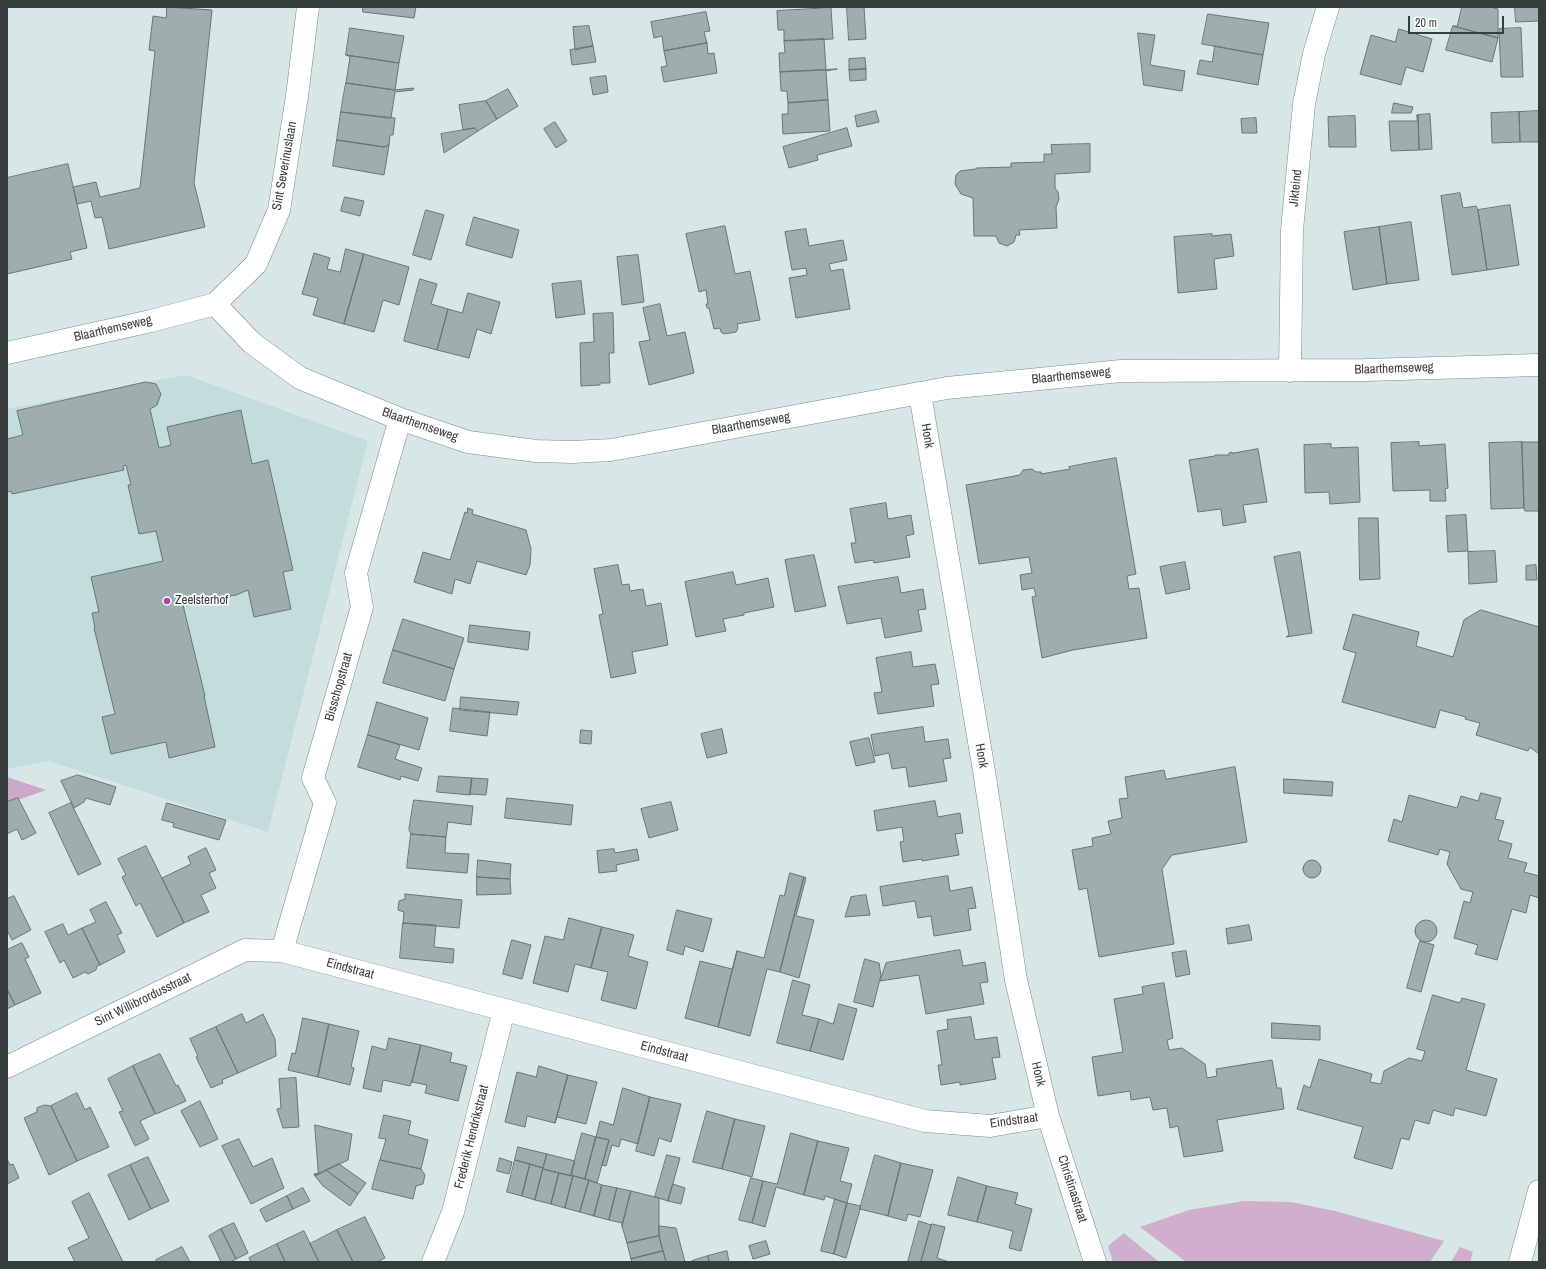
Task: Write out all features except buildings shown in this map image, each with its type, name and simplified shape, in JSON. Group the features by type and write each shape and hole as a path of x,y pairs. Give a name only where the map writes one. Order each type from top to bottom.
{"street":[{"name":"Sint Severinuslaan","path":"215,304 256,264 279,210 297,96 308,7"},
{"name":"Jikteind","path":"1290,371 1292,230 1304,104 1314,54 1328,7"},
{"name":"Blaarthemseweg","path":"7,353 151,321 215,304 252,344 300,378 400,419 468,442 536,451 572,452 611,450 947,388 1120,371 1290,371 1539,365"},
{"name":"Honk","path":"920,394 984,771 1016,980 1048,1116"},
{"name":"Bisschopstraat","path":"282,951 325,803 313,778 362,607 356,573 400,419"},
{"name":"Sint Willibrordusstraat","path":"7,1067 245,950 282,951"},
{"name":"Eindstraat","path":"282,951 925,1121 990,1126 1048,1116"},
{"name":"Frederik Hendrikstraat","path":"433,1262 453,1212 504,1010"},
{"name":"Christinastraat","path":"1048,1116 1095,1262"},
{"path":"1520,1262 1539,1191"}],"shaded area":[{"name":"Zeelsterhof","path":"186,375 368,441 268,832 49,761 7,769 7,409"},
{"path":"7,777 46,790 7,804"},
{"path":"1244,1201 1291,1202 1335,1211 1444,1241 1430,1262 1186,1262 1140,1227 1189,1210"},
{"path":"1124,1233 1159,1262 1113,1262 1108,1246"},
{"path":"1460,1247 1473,1252 1470,1262 1451,1262"}],"place":[{"name":"Zeelsterhof","path":"167,601"}]}
